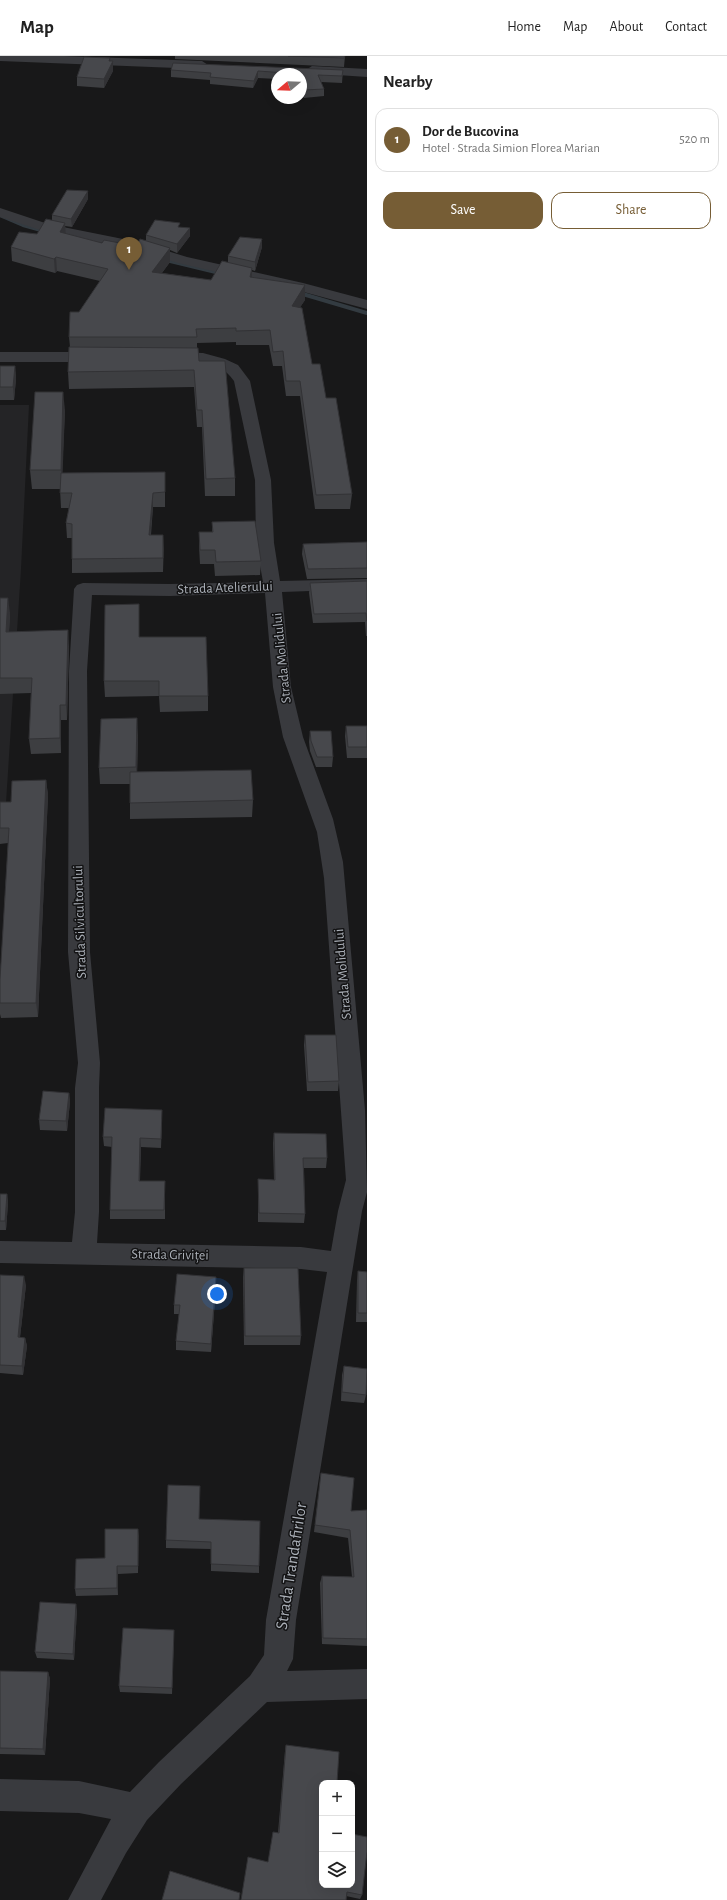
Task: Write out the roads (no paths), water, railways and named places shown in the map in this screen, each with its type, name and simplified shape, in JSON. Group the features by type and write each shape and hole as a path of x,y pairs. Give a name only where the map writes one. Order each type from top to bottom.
{"street":[{"path":"0,57 215,66"},
{"path":"307,70 367,73"},
{"path":"0,212 39,226 118,241 183,260 302,287 367,305"},
{"path":"0,357 113,357"},
{"name":"Strada Molidului","path":"151,357 203,358 220,362 233,368 242,381 262,480 265,543 276,607 282,687 293,737 318,808 324,818 330,850 346,1002 355,1157 363,1174"},
{"name":"Strada Atelierului","path":"83,589 170,590 367,584"},
{"name":"Strada Silvicultorului","path":"83,589 78,671 79,952 89,1063 87,1088 87,1212 83,1254"},
{"name":"Strada Trandafirilor","path":"84,1900 115,1842 136,1809 170,1773 261,1687 278,1659 283,1613 341,1262 363,1174"},
{"name":"Strada Griviței","path":"0,1252 301,1258 341,1262"},
{"path":"261,1687 367,1684"},
{"path":"0,1796 79,1797 136,1809"}],"waterway":[{"path":"0,215 23,225 41,230"},
{"path":"162,259 224,274"},
{"path":"296,292 367,313"}],"place":[{"name":"Dor de Bucovina","path":"129,270"}]}
